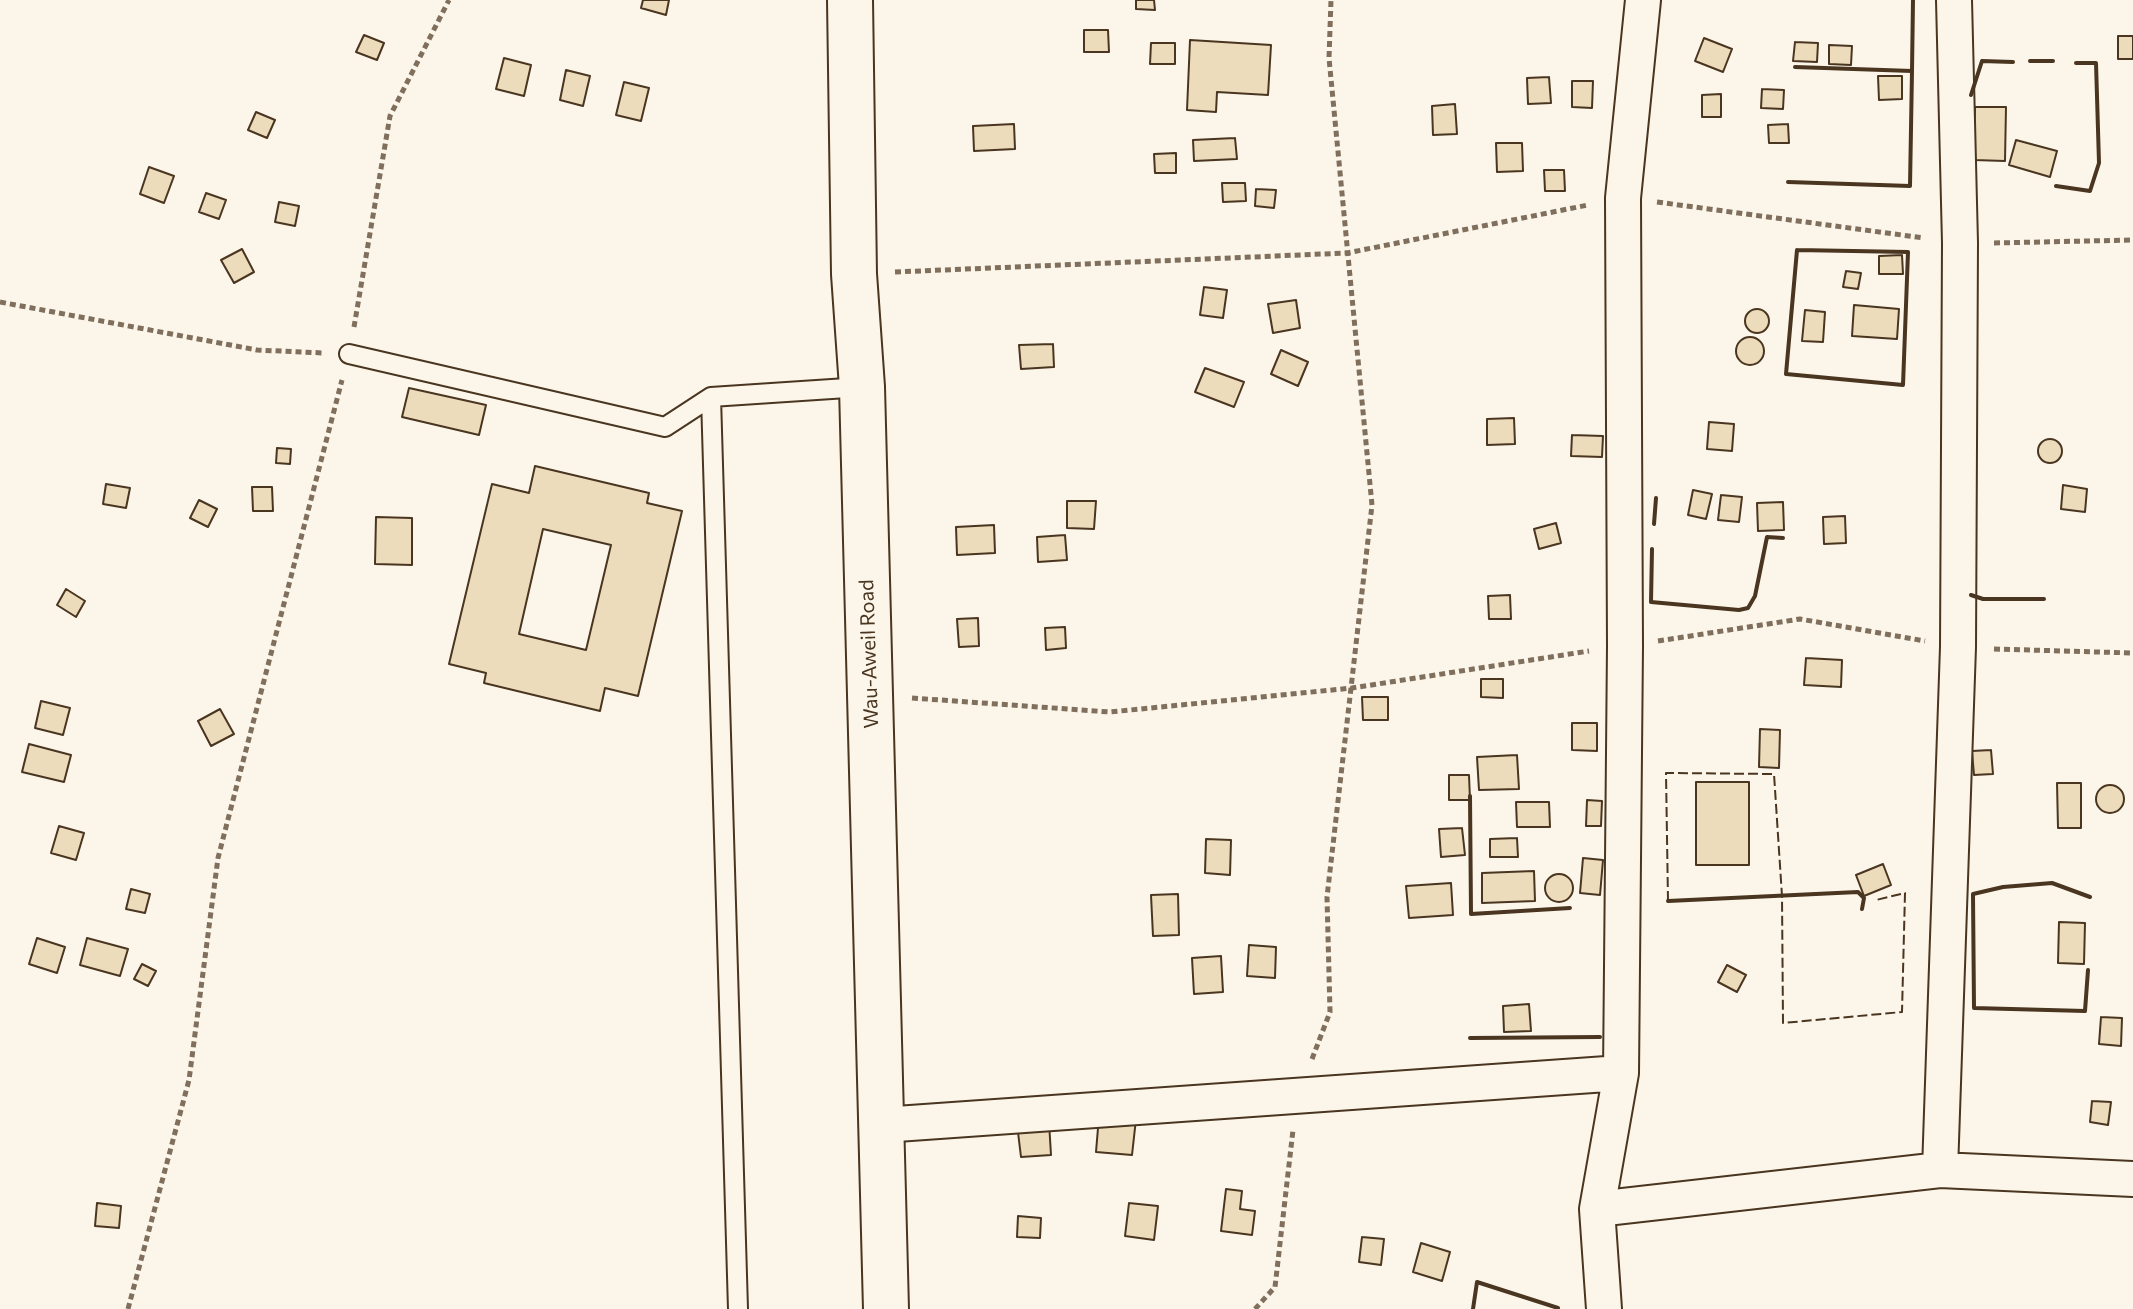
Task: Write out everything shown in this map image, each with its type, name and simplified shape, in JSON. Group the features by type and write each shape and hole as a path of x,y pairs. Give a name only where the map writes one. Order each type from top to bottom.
{"main road":[{"name":"Wau-Aweil Road","path":"850,0 854,274 862,387 886,1309"}],"street":[{"path":"1604,1309 1597,1209 1621,1073 1625,646 1623,198 1643,0"},
{"path":"1940,1170 1958,647 1960,243 1954,0"},
{"path":"882,1125 1621,1073"},
{"path":"1597,1209 1940,1170 2133,1179"}],"lane":[{"path":"349,354 665,427 711,397 862,387"},
{"path":"711,397 738,1309"}],"path":[{"path":"128,1309 189,1080 218,858 292,561 349,354 390,116 449,0"},
{"path":"1255,1309 1275,1287 1297,1094 1330,1012 1327,897 1372,505 1329,58 1331,0"},
{"path":"854,274 1347,253 1623,198 1960,243 2133,240"},
{"path":"0,302 257,350 349,354"},
{"path":"870,695 1110,712 1352,688 1800,619 1958,647 2133,653"}],"building":[{"path":"643,0 669,0 666,15 641,8"},
{"path":"1136,0 1154,0 1155,10 1136,9"},
{"path":"1084,30 1108,30 1109,52 1084,52"},
{"path":"364,35 384,43 377,60 356,52"},
{"path":"2118,36 2133,36 2133,59 2118,59"},
{"path":"1704,38 1732,49 1723,72 1695,61"},
{"path":"1190,40 1271,45 1268,95 1217,92 1216,112 1187,110"},
{"path":"1795,42 1818,43 1817,62 1793,61"},
{"path":"1151,43 1175,43 1175,64 1150,64"},
{"path":"1829,45 1852,46 1851,65 1829,64"},
{"path":"504,58 531,65 524,96 496,89"},
{"path":"566,70 590,76 583,106 560,100"},
{"path":"1878,76 1902,76 1902,99 1879,100"},
{"path":"1549,77 1551,103 1528,104 1527,78"},
{"path":"1572,81 1593,81 1592,108 1572,107"},
{"path":"624,82 649,88 641,121 616,115"},
{"path":"1762,89 1784,90 1783,109 1761,108"},
{"path":"1721,94 1721,117 1702,117 1702,95"},
{"path":"1455,104 1457,134 1433,135 1432,106"},
{"path":"1975,107 2006,107 2005,161 1974,160"},
{"path":"256,112 275,120 267,138 248,130"},
{"path":"1014,124 1015,149 974,151 973,126"},
{"path":"1788,124 1789,143 1769,143 1768,125"},
{"path":"1235,138 1237,159 1194,161 1193,140"},
{"path":"2016,140 2057,151 2050,177 2009,165"},
{"path":"1496,143 1522,143 1523,171 1497,172"},
{"path":"1176,153 1176,173 1155,173 1154,154"},
{"path":"149,167 174,176 164,203 140,194"},
{"path":"1544,170 1564,170 1565,191 1545,191"},
{"path":"1222,183 1245,183 1246,201 1223,202"},
{"path":"1256,189 1276,190 1274,208 1255,206"},
{"path":"206,193 226,200 219,219 199,212"},
{"path":"279,202 299,206 295,226 275,222"},
{"path":"242,249 254,272 234,283 221,260"},
{"path":"1902,255 1903,274 1879,274 1879,256"},
{"path":"1846,271 1861,273 1858,289 1843,287"},
{"path":"1204,287 1227,290 1223,318 1200,315"},
{"path":"1296,300 1300,328 1273,333 1268,304"},
{"path":"1854,305 1899,309 1897,339 1852,336"},
{"path":"1757,309 1765,313 1769,321 1765,329 1757,333 1749,329 1745,321 1749,313"},
{"path":"1805,310 1825,312 1823,342 1802,341"},
{"path":"1750,337 1760,341 1764,351 1760,361 1750,365 1740,361 1736,351 1740,341"},
{"path":"1053,344 1054,367 1021,369 1019,345"},
{"path":"1281,350 1308,362 1298,386 1271,374"},
{"path":"1205,368 1244,382 1234,407 1195,392"},
{"path":"409,388 486,405 479,435 402,417"},
{"path":"1514,418 1515,444 1487,445 1487,419"},
{"path":"1709,422 1734,424 1732,451 1707,449"},
{"path":"1572,435 1603,436 1602,457 1571,456"},
{"path":"2050,439 2061,446 2062,451 2055,462 2050,463 2039,456 2038,451 2045,440"},
{"path":"277,448 291,449 290,464 276,463"},
{"path":"535,466 649,493 647,503 682,511 638,696 605,688 600,711 484,683 486,673 449,664 492,484 529,493","holes":["543,529 611,545 586,650 519,634"]},
{"path":"106,484 130,488 126,508 103,504"},
{"path":"2063,485 2087,489 2085,512 2061,509"},
{"path":"252,487 272,487 273,511 253,511"},
{"path":"1693,490 1712,494 1706,519 1688,515"},
{"path":"1721,495 1742,497 1739,522 1718,520"},
{"path":"199,500 217,509 208,527 190,518"},
{"path":"1067,501 1096,501 1094,529 1067,528"},
{"path":"1783,502 1784,530 1758,531 1757,503"},
{"path":"1845,516 1846,543 1824,544 1823,517"},
{"path":"376,517 412,518 412,565 375,564"},
{"path":"1556,523 1561,543 1539,549 1534,529"},
{"path":"994,525 995,553 957,555 956,527"},
{"path":"1065,535 1067,560 1038,562 1037,537"},
{"path":"66,589 85,601 76,617 57,605"},
{"path":"1510,595 1511,619 1489,619 1488,596"},
{"path":"978,618 979,646 959,647 957,619"},
{"path":"1065,627 1066,648 1046,650 1045,628"},
{"path":"1806,658 1842,660 1841,687 1804,685"},
{"path":"1481,679 1503,679 1503,698 1481,697"},
{"path":"1362,697 1388,697 1388,720 1363,720"},
{"path":"41,701 70,708 63,735 35,728"},
{"path":"220,709 234,734 211,746 198,721"},
{"path":"1572,723 1597,723 1597,751 1572,750"},
{"path":"1760,729 1780,730 1779,768 1759,767"},
{"path":"29,744 71,755 64,782 22,772"},
{"path":"1991,750 1993,774 1974,775 1972,751"},
{"path":"1517,755 1519,789 1479,790 1477,757"},
{"path":"1449,775 1469,775 1470,800 1449,800"},
{"path":"1696,782 1749,782 1749,865 1696,865"},
{"path":"2057,783 2081,783 2081,828 2058,828"},
{"path":"2110,785 2120,789 2124,799 2120,809 2110,813 2100,809 2096,799 2100,789"},
{"path":"1587,800 1602,801 1601,826 1586,826"},
{"path":"1516,802 1549,802 1550,827 1517,827"},
{"path":"59,826 84,833 76,860 51,853"},
{"path":"1462,828 1465,855 1441,857 1439,829"},
{"path":"1517,838 1518,857 1490,857 1490,839"},
{"path":"1206,839 1231,840 1230,875 1205,873"},
{"path":"1583,858 1603,860 1600,895 1580,893"},
{"path":"1883,864 1891,885 1864,896 1856,875"},
{"path":"1534,871 1535,901 1482,903 1482,873"},
{"path":"1559,874 1569,878 1573,888 1569,898 1559,902 1549,898 1545,888 1549,878"},
{"path":"1451,883 1453,915 1409,918 1406,886"},
{"path":"131,889 150,894 145,913 126,909"},
{"path":"1178,894 1179,935 1153,936 1151,895"},
{"path":"2059,922 2085,923 2084,964 2058,963"},
{"path":"37,938 65,947 57,973 29,964"},
{"path":"87,938 128,949 120,976 80,965"},
{"path":"1249,945 1276,947 1275,978 1247,976"},
{"path":"1221,956 1223,992 1194,994 1192,958"},
{"path":"142,964 156,971 148,986 134,979"},
{"path":"1727,965 1746,975 1737,992 1718,982"},
{"path":"1529,1004 1531,1031 1504,1032 1503,1006"},
{"path":"2101,1017 2122,1018 2121,1046 2099,1044"},
{"path":"2092,1101 2111,1102 2108,1125 2090,1122"},
{"path":"1099,1116 1136,1119 1132,1155 1096,1152"},
{"path":"1049,1122 1051,1155 1021,1157 1017,1124"},
{"path":"1226,1189 1242,1191 1240,1209 1255,1211 1252,1235 1221,1231"},
{"path":"97,1203 121,1206 119,1228 95,1226"},
{"path":"1129,1203 1158,1206 1154,1240 1125,1236"},
{"path":"1018,1216 1041,1218 1040,1238 1017,1237"},
{"path":"1362,1237 1384,1239 1381,1265 1359,1262"},
{"path":"1421,1243 1450,1252 1442,1281 1413,1272"}],"fence":[{"path":"1668,901 1666,773 1774,774 1782,896 1783,1023 1902,1012 1905,893 1876,900"}],"wall":[{"path":"1912,71 1913,0"},
{"path":"1971,95 1982,61 2013,62"},
{"path":"2030,61 2053,61"},
{"path":"2056,186 2090,191 2099,163 2096,63 2076,63"},
{"path":"1788,182 1910,186 1912,71 1795,67"},
{"path":"1797,250 1908,252 1903,385 1786,374 1797,250"},
{"path":"1654,524 1656,498"},
{"path":"1652,549 1651,602 1739,610 1748,608 1755,596 1767,537 1783,538"},
{"path":"1971,595 1983,599 2044,599"},
{"path":"1470,796 1471,914 1570,908"},
{"path":"2088,970 2085,1011 1974,1008 1973,894 2003,887 2052,883 2090,897"},
{"path":"1668,901 1858,892 1864,898 1862,909"},
{"path":"1470,1038 1600,1037"},
{"path":"1473,1309 1477,1282 1558,1308"}]}
